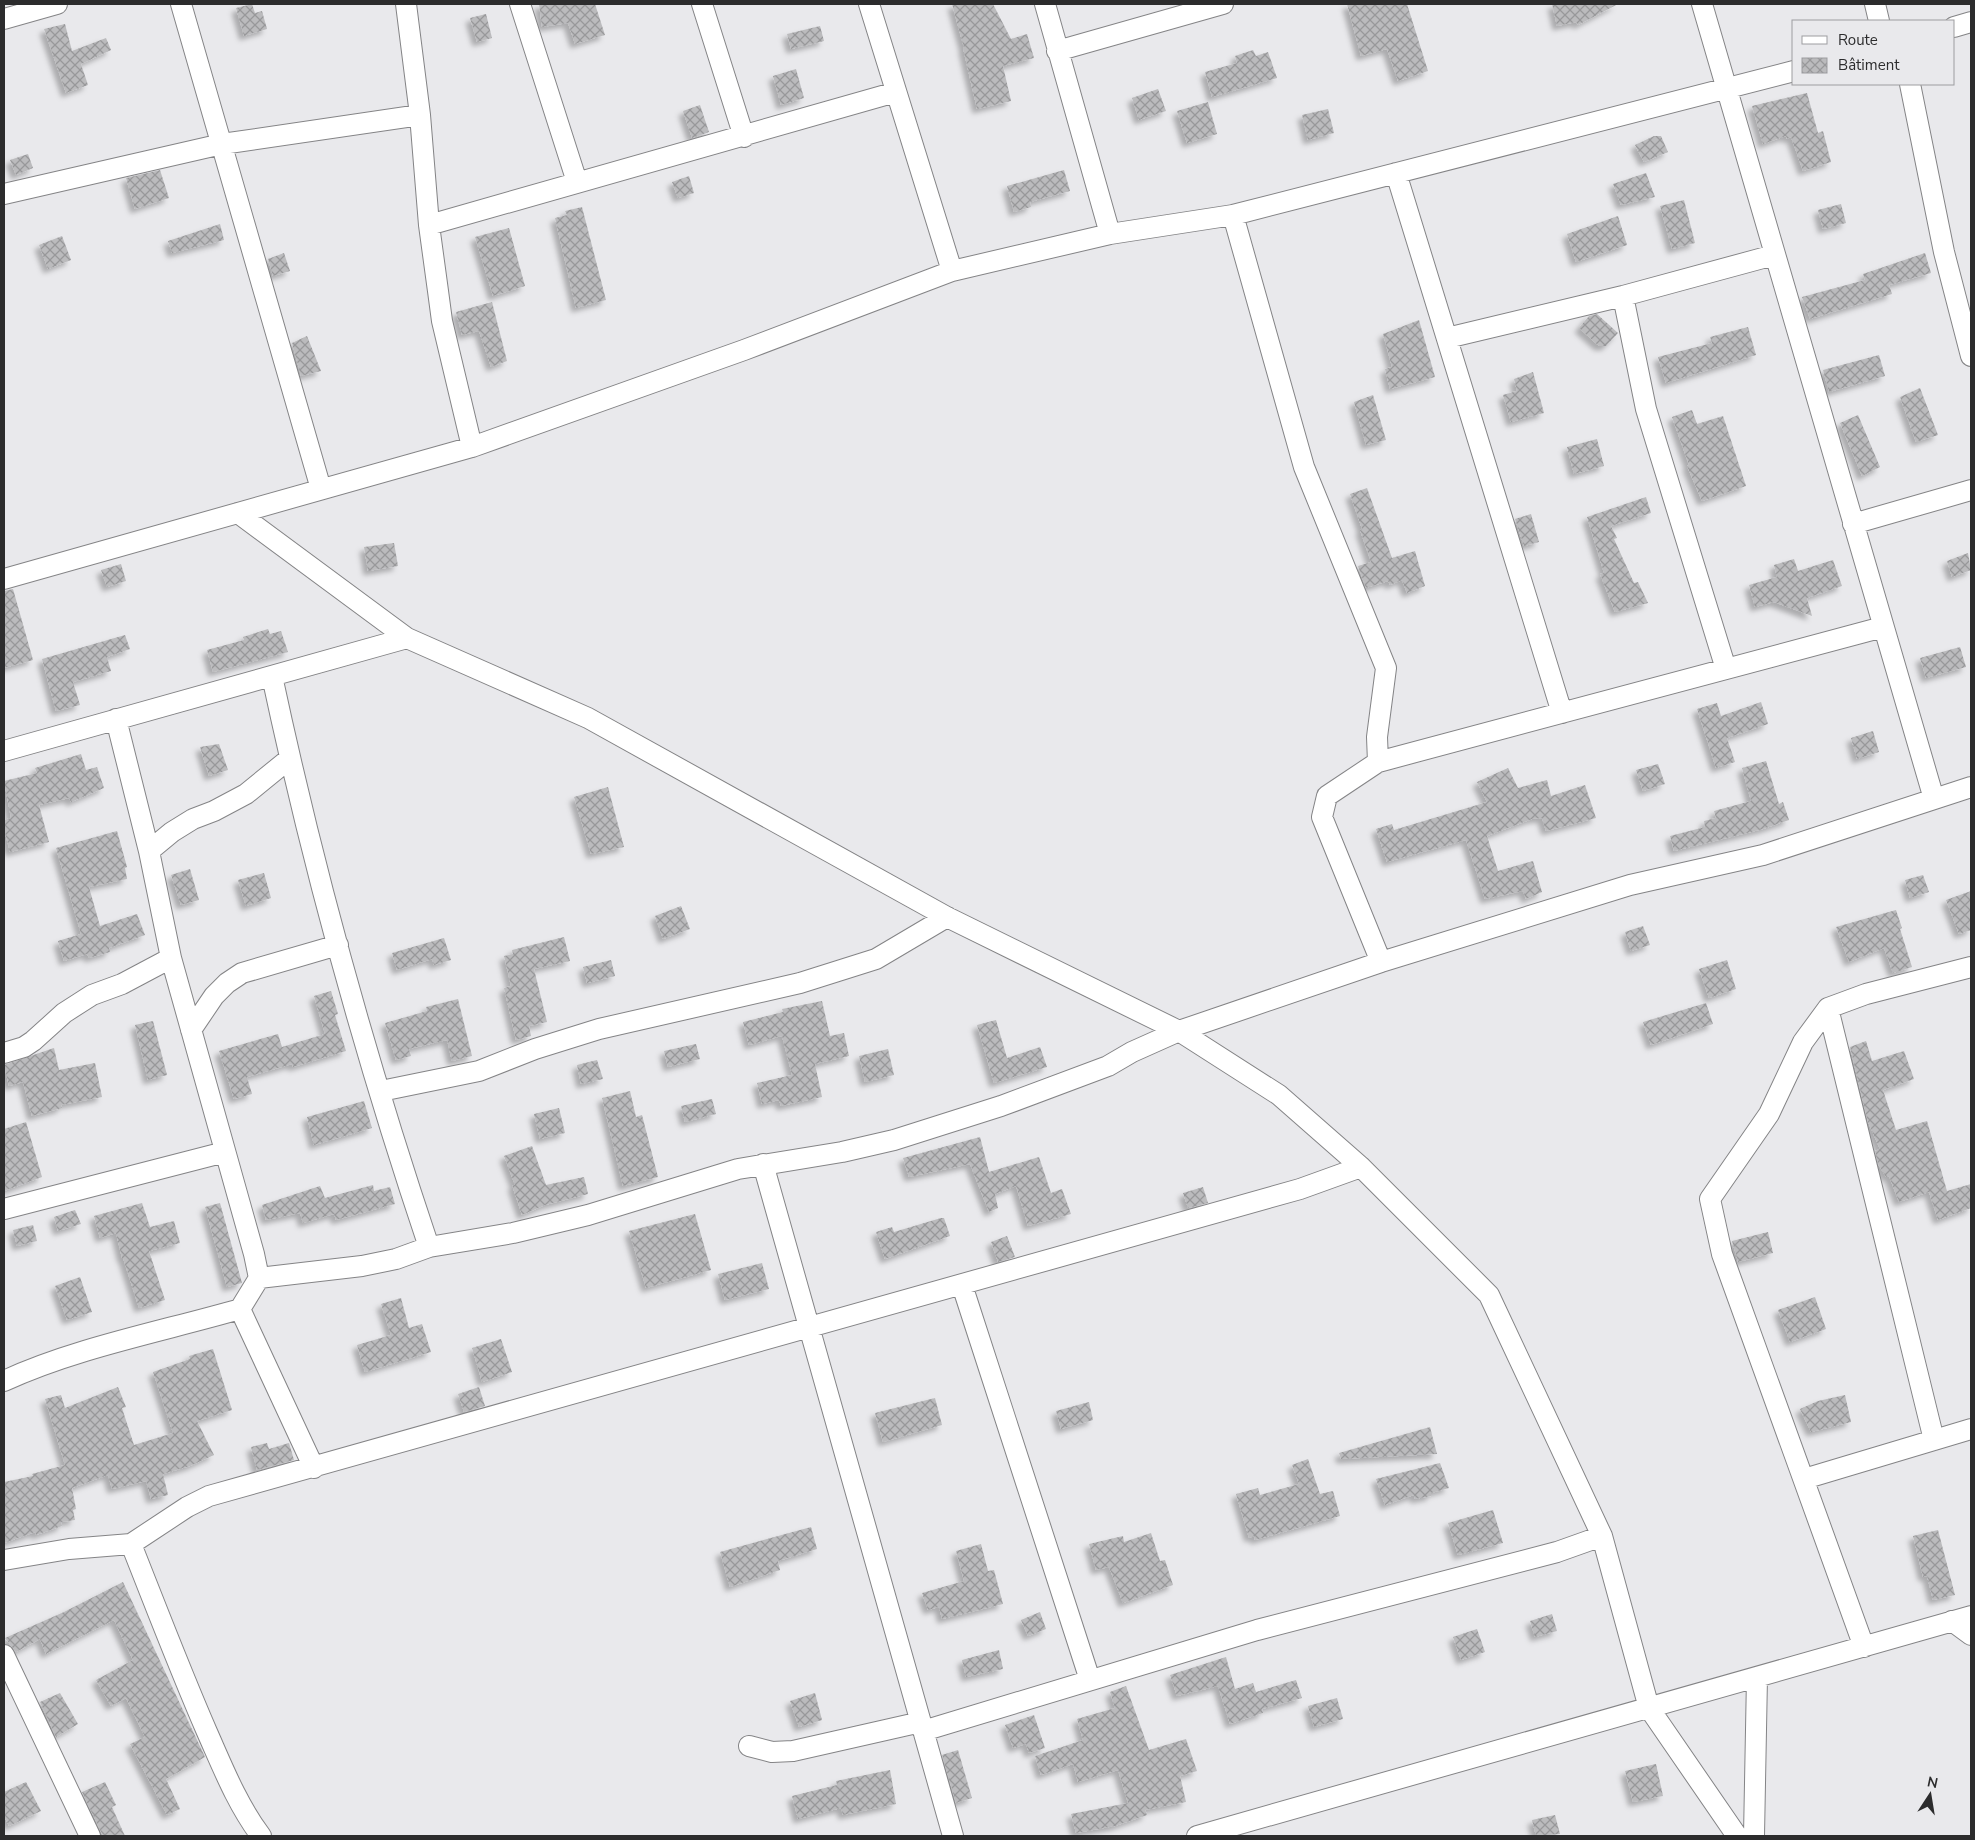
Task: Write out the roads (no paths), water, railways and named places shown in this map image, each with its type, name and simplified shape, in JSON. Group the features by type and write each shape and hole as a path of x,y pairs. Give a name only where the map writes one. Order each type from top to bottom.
{"street":[{"path":"4,19 57,4"},
{"path":"181,4 322,489"},
{"path":"406,4 420,115 429,226 442,321 472,447"},
{"path":"520,4 577,182"},
{"path":"702,4 744,137"},
{"path":"869,4 952,271"},
{"path":"1044,4 1110,234"},
{"path":"1057,51 1219,4"},
{"path":"1702,4 1934,799"},
{"path":"1875,4 1879,20"},
{"path":"1955,27 1971,22"},
{"path":"4,579 472,447 744,350 952,271 1110,234 1233,215 1792,71"},
{"path":"1910,85 1944,252 1971,356"},
{"path":"429,226 896,92"},
{"path":"4,194 222,144 420,115"},
{"path":"1396,173 1562,713"},
{"path":"1233,215 1304,467 1386,668 1377,736 1378,762"},
{"path":"1447,338 1623,296 1774,255"},
{"path":"1623,296 1646,409 1726,670"},
{"path":"1853,524 1971,490"},
{"path":"238,513 407,638 588,718 947,916 1179,1031 1279,1095 1361,1167 1489,1295 1602,1536 1649,1708 1737,1836"},
{"path":"1381,962 1322,817 1327,796 1378,762 1883,627"},
{"path":"4,751 407,638"},
{"path":"272,676 290,759 338,945 397,1151 430,1247"},
{"path":"4,1381 42,1365 82,1352 240,1309 259,1278 171,958 149,851 116,719"},
{"path":"149,851 172,832 193,819 214,811 246,794 290,759"},
{"path":"259,1278 362,1266 396,1259 430,1247 513,1233 588,1215 738,1169 842,1152 894,1140 968,1117 1108,1066 1132,1052 1179,1031 1381,962 1630,885 1763,855 1971,788"},
{"path":"381,1091 479,1071 535,1049 599,1029 800,983 876,958 947,916"},
{"path":"191,1030 214,996 227,983 242,973 338,945"},
{"path":"4,1053 24,1047 64,1013 92,995 122,984 171,958"},
{"path":"1864,1647 1722,1254 1710,1199 1769,1114 1803,1042 1828,1008 1866,994 1971,967"},
{"path":"1828,1008 1934,1440"},
{"path":"4,1210 225,1152"},
{"path":"763,1164 952,1836"},
{"path":"4,1560 69,1549 131,1544 187,1506 209,1496 1300,1189 1361,1167"},
{"path":"962,1285 1090,1680"},
{"path":"240,1309 314,1468"},
{"path":"1804,1479 1971,1428"},
{"path":"749,1746 772,1752 793,1751 922,1727 1090,1680 1257,1630 1557,1552 1602,1536"},
{"path":"131,1544 180,1671 233,1791 249,1820 261,1836"},
{"path":"1197,1836 1962,1619 1971,1635"},
{"path":"4,1655 90,1836"},
{"path":"1754,1836 1757,1678"}]}
